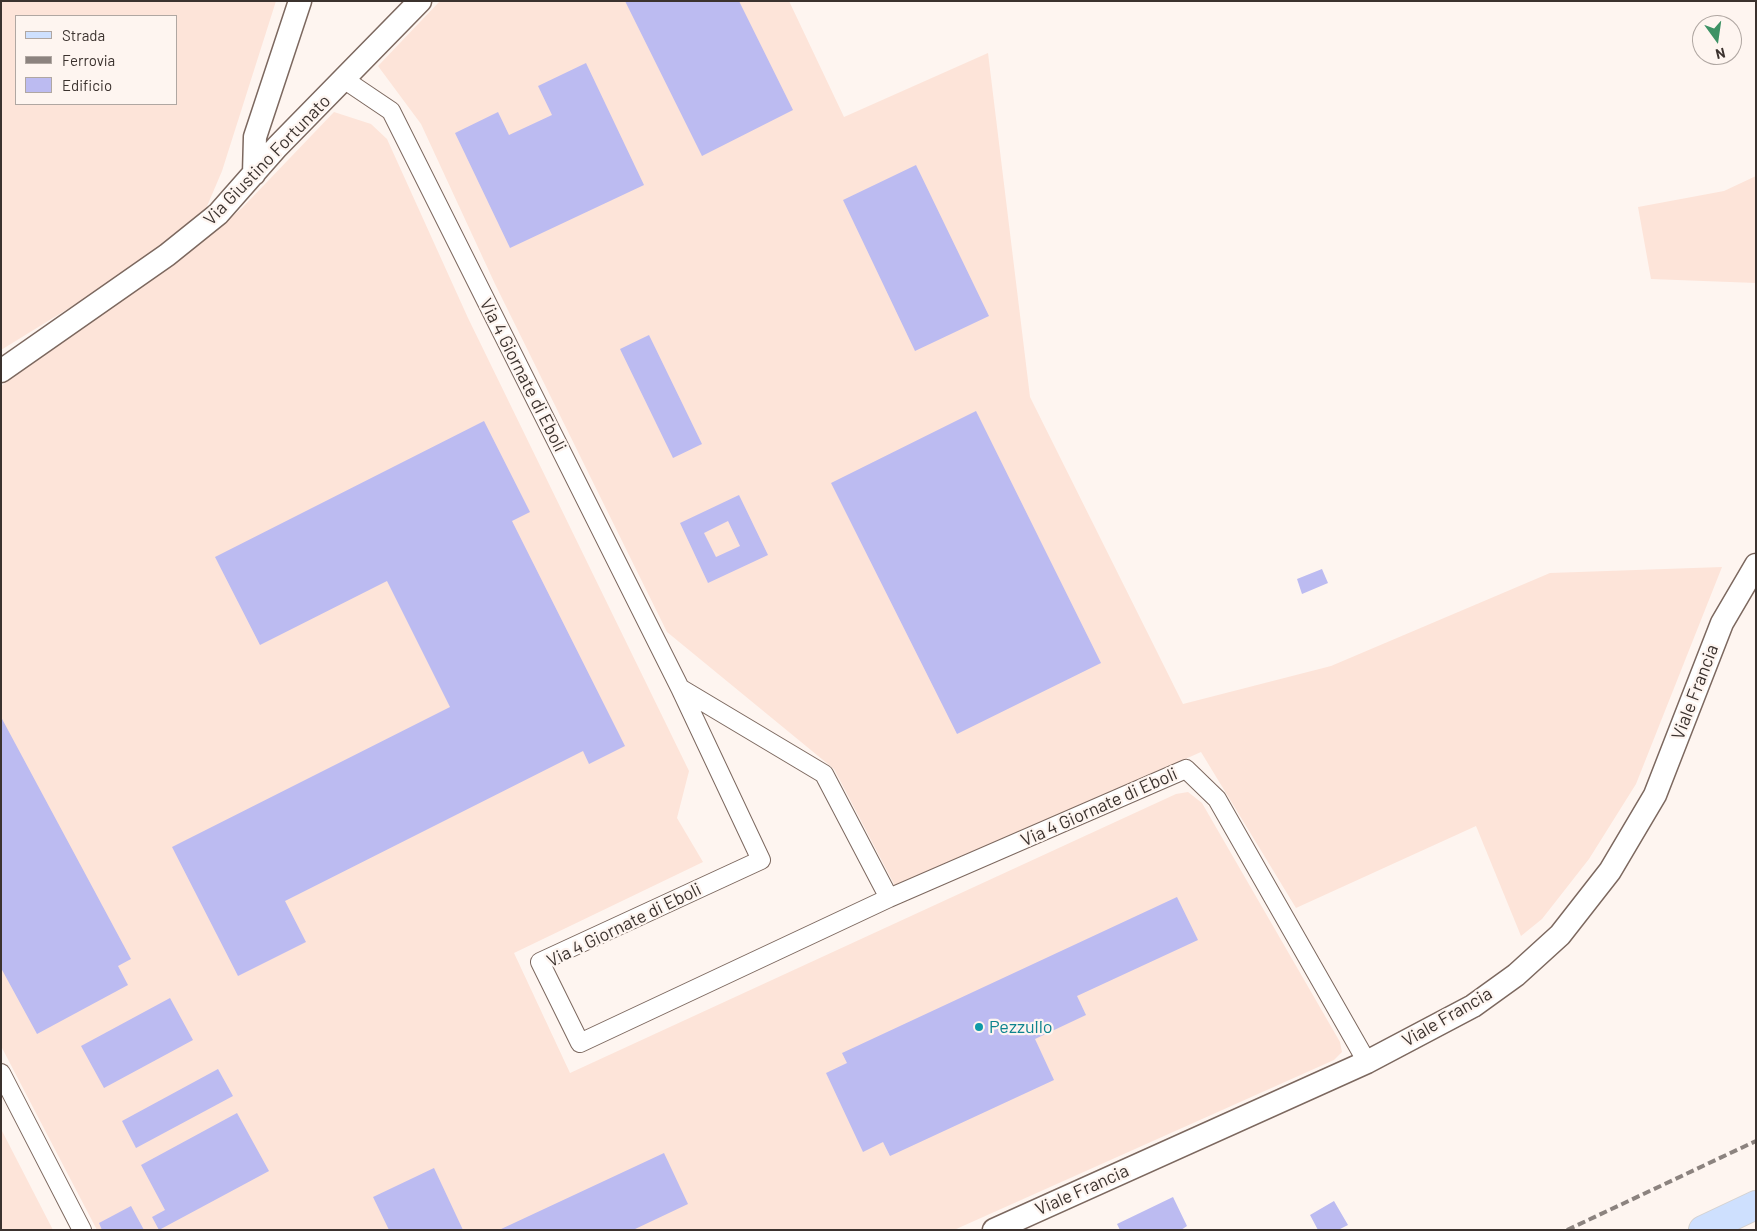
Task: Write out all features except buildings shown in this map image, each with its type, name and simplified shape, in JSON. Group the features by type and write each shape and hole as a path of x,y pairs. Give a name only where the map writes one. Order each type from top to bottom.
{"main road":[{"path":"1703,1230 1756,1205"}],"street":[{"path":"254,174 255,137 300,1"},
{"name":"Via Giustino Fortunato","path":"1,371 167,254 218,214 420,1"},
{"name":"Via 4 Giornate di Eboli","path":"345,80 391,111 680,688 760,860 540,962 580,1043 889,898 1186,769 1217,799 1367,1062"},
{"name":"Viale Francia","path":"994,1230 1367,1062 1474,1006 1516,975 1560,936 1604,878 1656,795 1722,623 1756,565"},
{"path":"680,688 824,774 889,898"},
{"path":"1,1073 82,1230"}],"shaded area":[{"path":"1,1 276,1 222,171 205,211 188,227 92,294 1,350"},
{"path":"440,1 789,1 844,117 988,53 1030,397 1183,704 1331,666 1550,573 1722,567 1636,784 1589,859 1542,919 1521,936 1476,826 1296,908 1201,752 896,888 834,769 667,632 495,284 421,124 378,66"},
{"path":"334,112 371,124 387,139 468,318 689,771 677,818 703,862 514,953 570,1073 1176,794 1188,792 1202,803 1340,1042 1342,1052 1334,1060 954,1230 97,1230 1,1046 1,386 177,262 242,208"},
{"path":"1756,176 1756,283 1651,279 1638,207 1724,191"},
{"path":"1,1129 53,1230 1,1230"}],"railway":[{"path":"1567,1230 1756,1141"}],"place":[{"name":"Pezzullo","path":"979,1027"}]}
